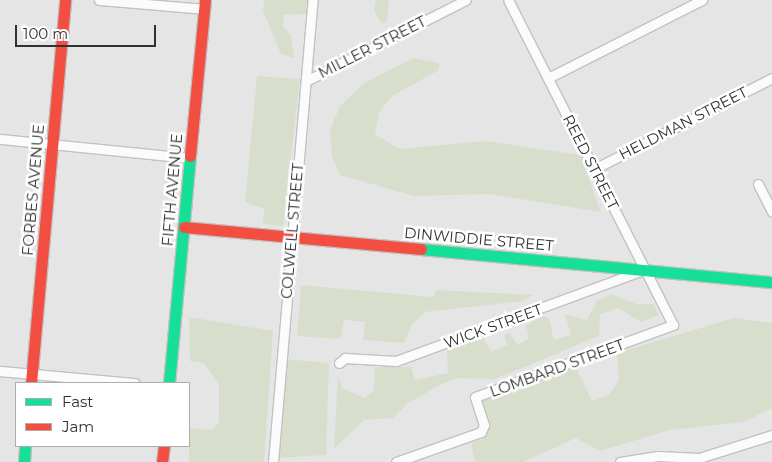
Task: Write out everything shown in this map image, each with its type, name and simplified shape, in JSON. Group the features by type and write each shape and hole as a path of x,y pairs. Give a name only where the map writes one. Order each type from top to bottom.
{"main road":[{"name":"FORBES AVENUE","path":"31,379 65,0"},
{"name":"FIFTH AVENUE","path":"169,382 205,5"},
{"name":"DINWIDDIE STREET","path":"184,227 772,282"},
{"path":"24,462 25,447"},
{"path":"162,462 164,447"}],"street":[{"path":"99,0 205,5"},
{"name":"COLWELL STREET","path":"273,462 313,0"},
{"name":"MILLER STREET","path":"306,81 466,0"},
{"name":"REED STREET","path":"508,0 673,325"},
{"path":"548,78 702,0"},
{"name":"HELDMAN STREET","path":"594,169 772,78"},
{"path":"0,139 190,158"},
{"path":"758,184 772,212"},
{"name":"WICK STREET","path":"339,363 345,358 396,361 645,270"},
{"name":"LOMBARD STREET","path":"396,462 481,432 484,425 475,397 673,325"},
{"path":"0,371 31,379 108,382"},
{"path":"620,462 658,456 702,460 772,435"}],"green space":[{"path":"264,0 307,0 306,14 284,15 283,27 291,35 294,58 281,54 263,11"},
{"path":"376,0 389,0 387,21 381,23 374,11"},
{"path":"413,58 439,63 439,70 392,96 379,113 375,134 399,149 486,141 580,155 601,212 490,194 414,196 340,175 332,157 330,130 340,106 364,83"},
{"path":"257,76 300,79 283,226 263,224 264,209 245,202"},
{"path":"301,285 434,297 436,290 533,295 523,301 425,312 411,325 404,343 363,340 365,322 344,320 340,339 297,336"},
{"path":"612,294 636,304 653,304 659,315 641,322 618,308 600,314 599,336 495,379 457,378 440,385 408,403 393,418 364,420 334,449 338,375 342,388 365,398 374,390 375,367 411,367 415,380 448,373 447,348 484,339 491,352 507,345 504,336 509,332 518,345 529,338 526,325 543,316 549,318 554,340 571,335 565,314 587,320 597,301"},
{"path":"189,317 273,331 264,462 189,462 190,428 212,430 219,423 219,384 204,363 190,361"},
{"path":"734,318 772,323 772,408 744,422 670,430 600,451 576,438 523,462 475,462 471,443 481,440 488,426 482,401 576,367 592,401 609,395 619,380 617,353"},
{"path":"285,359 329,363 326,455 278,458"}],"traffic: fast":[{"path":"169,382 190,156"},
{"path":"421,249 772,282"},
{"path":"24,462 25,447"}],"traffic: jam":[{"path":"31,382 65,0"},
{"path":"190,156 205,0"},
{"path":"184,227 421,249"},
{"path":"162,462 164,447"}]}
